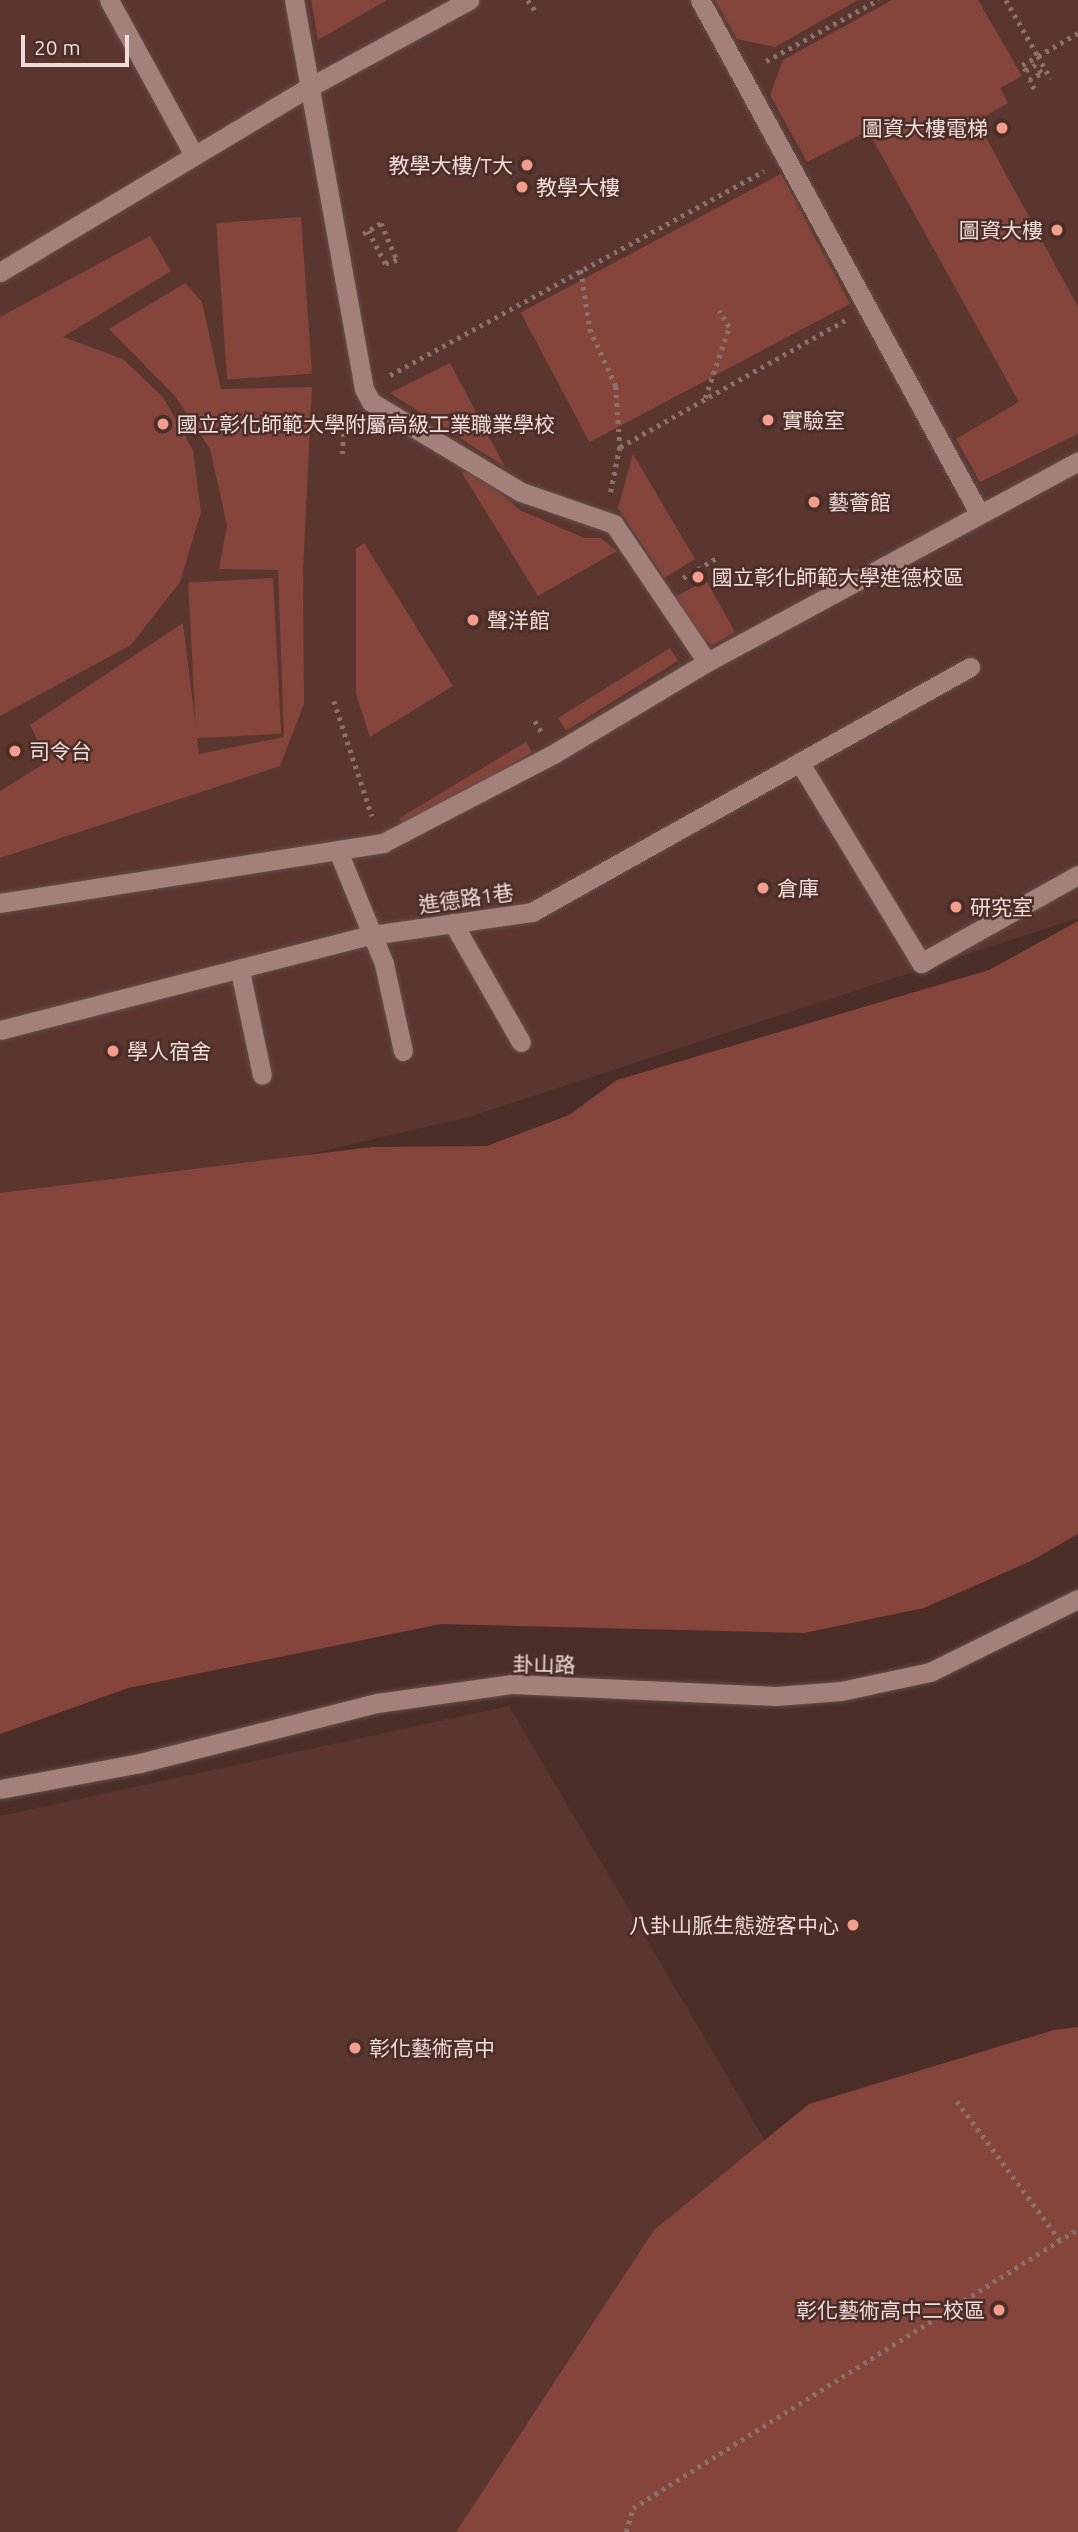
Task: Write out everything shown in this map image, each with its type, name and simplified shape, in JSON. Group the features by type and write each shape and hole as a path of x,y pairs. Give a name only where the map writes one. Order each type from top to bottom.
{"street":[{"path":"108,0 194,155"},
{"path":"294,0 306,89 364,389 371,402 521,492 605,518 622,533 707,662"},
{"path":"0,272 306,89 470,0"},
{"path":"700,0 865,309 979,513"},
{"path":"0,903 383,843 555,753 707,662 1078,461"},
{"name":"進德路1巷","path":"0,1030 240,971 371,935 532,912 970,667"},
{"path":"800,764 921,963 1078,875"},
{"path":"338,851 384,964 402,1052"},
{"path":"453,923 521,1042"},
{"path":"240,971 262,1075"},
{"name":"卦山路","path":"0,1789 140,1763 377,1703 513,1684 776,1696 841,1691 930,1672 1078,1599"}],"path":[{"path":"528,0 536,12"},
{"path":"741,75 878,0"},
{"path":"1006,0 1051,79"},
{"path":"1034,89 1029,80 1041,73 1036,65 1026,71 1022,65 1078,33"},
{"path":"364,389 786,159"},
{"path":"381,223 397,260 385,264 368,231 381,223"},
{"path":"580,270 590,329 616,386 620,447 605,518"},
{"path":"620,447 865,309"},
{"path":"705,398 707,381 729,327 719,311"},
{"path":"660,591 718,556"},
{"path":"334,701 351,763 383,843"},
{"path":"957,2101 1060,2240"},
{"path":"626,2532 633,2508 1078,2228"}],"shaded area":[{"name":"國立彰化師範大學進德校區","path":"0,0 1078,0 1078,918 469,1117 0,1226"},
{"path":"311,0 387,0 318,40"},
{"path":"715,0 858,0 775,47 737,39"},
{"path":"892,0 978,0 1022,76 1000,88 1008,103 977,121 1078,307 1078,434 980,482 956,439 1019,402 868,131 807,162 770,95 783,60"},
{"path":"781,174 850,304 590,442 521,312"},
{"path":"301,217 312,374 227,380 216,223"},
{"path":"150,236 171,271 63,337 123,359 163,397 193,450 201,512 180,582 131,645 0,716 0,317"},
{"path":"185,283 202,302 221,389 312,387 303,571 304,704 280,766 0,858 0,791 48,761 30,725 183,623 199,754 284,737 278,570 219,569 227,525 210,449 175,396 109,329"},
{"path":"450,363 505,467 390,393"},
{"path":"633,454 695,559 664,578 618,508"},
{"path":"474,469 520,510 584,538 601,538 617,551 538,596 462,473"},
{"path":"364,543 453,686 370,737 356,694 356,549"},
{"path":"273,578 281,734 196,738 188,582"},
{"path":"706,580 735,632 713,645 697,636 675,597"},
{"path":"670,648 678,661 566,731 558,718"},
{"path":"526,742 532,752 405,829 399,818"},
{"path":"1078,921 1078,1534 1031,1561 924,1608 804,1633 441,1624 128,1688 0,1734 0,1193 372,1147 487,1146 569,1115 617,1080 989,970"},
{"name":"彰化藝術高中","path":"509,1706 848,2281 559,2532 0,2532 0,1816"},
{"path":"1078,2027 1078,2532 456,2532 654,2230 809,2104 1054,2030"}],"place":[{"name":"圖資大樓電梯","path":"1002,128"},
{"name":"教學大樓/T大","path":"527,165"},
{"name":"教學大樓","path":"522,187"},
{"name":"圖資大樓","path":"1057,230"},
{"name":"實驗室","path":"768,420"},
{"name":"國立彰化師範大學附屬高級工業職業學校","path":"163,424"},
{"name":"藝薈館","path":"814,502"},
{"name":"國立彰化師範大學進德校區","path":"698,577"},
{"name":"聲洋館","path":"473,620"},
{"name":"司令台","path":"15,751"},
{"name":"倉庫","path":"763,888"},
{"name":"研究室","path":"956,907"},
{"name":"學人宿舍","path":"113,1051"},
{"name":"八卦山脈生態遊客中心","path":"853,1925"},
{"name":"彰化藝術高中","path":"355,2048"},
{"name":"彰化藝術高中二校區","path":"999,2310"}]}
